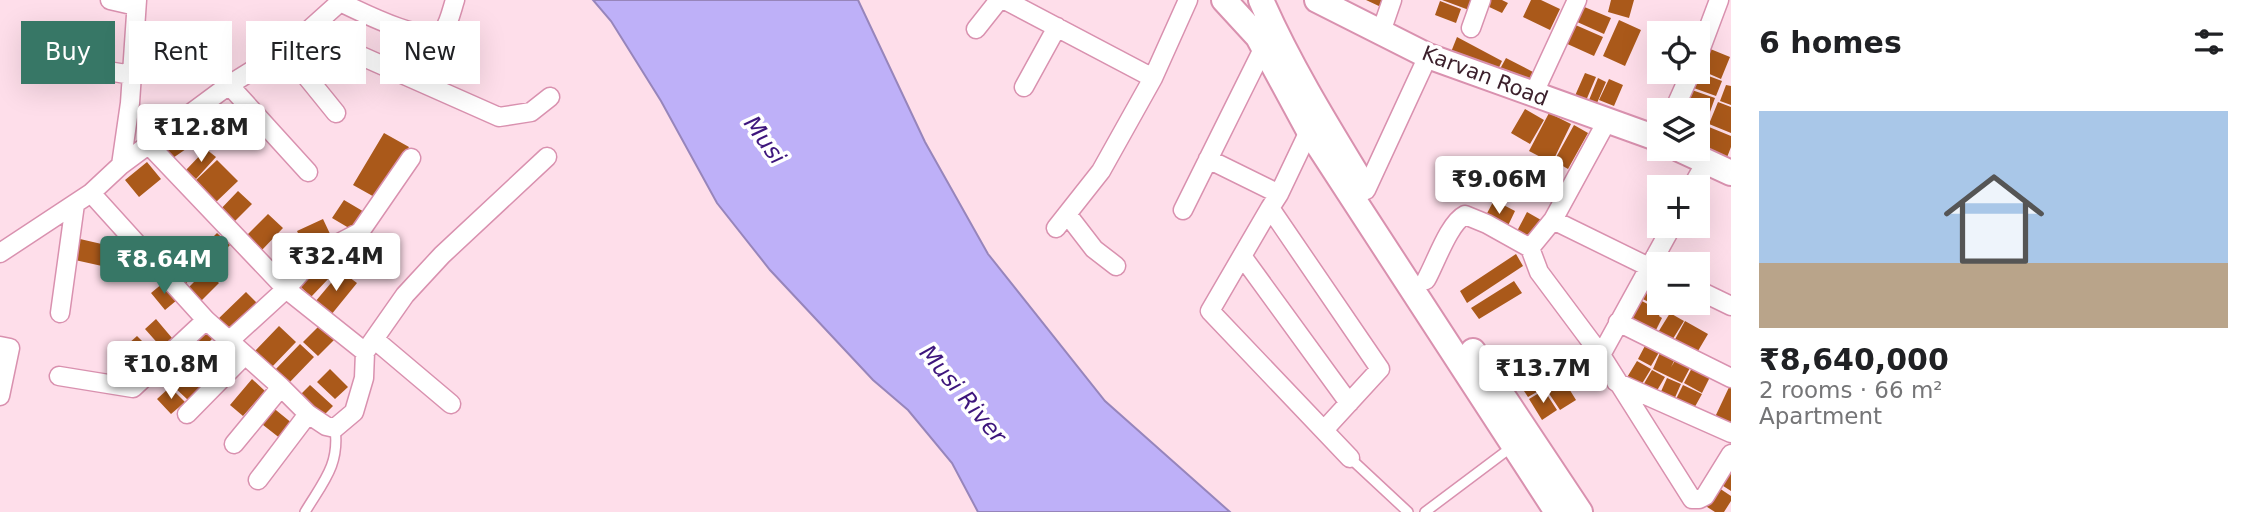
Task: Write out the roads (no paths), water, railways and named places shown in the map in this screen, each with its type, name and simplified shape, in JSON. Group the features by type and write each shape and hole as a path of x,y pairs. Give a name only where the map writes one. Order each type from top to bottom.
{"street":[{"path":"110,0 136,3 135,21"},
{"path":"317,21 339,1 385,23 436,36 444,30 455,0"},
{"path":"976,29 999,0"},
{"path":"1005,0 1153,78"},
{"path":"1116,266 1062,221 1101,171 1153,78 1188,0"},
{"path":"1224,0 1265,47 1309,131 1556,512"},
{"path":"1261,0 1275,32 1319,113 1366,190 1580,512"},
{"name":"Karvan Road","path":"1317,0 1428,56 1647,135"},
{"path":"1381,32 1392,0"},
{"path":"1471,28 1481,0"},
{"path":"1533,95 1577,0"},
{"path":"1710,24 1719,0"},
{"path":"1024,87 1057,27"},
{"path":"1183,209 1265,47"},
{"path":"1366,190 1428,56"},
{"path":"366,58 499,117 531,112 550,97"},
{"path":"0,253 91,193 148,144 246,74"},
{"path":"121,165 131,84"},
{"path":"314,84 336,113"},
{"path":"229,85 308,172"},
{"path":"1530,248 1553,220 1607,121"},
{"path":"1309,131 1274,201 1210,311 1350,458"},
{"path":"148,144 286,289 451,404"},
{"path":"91,193 206,320 308,414 326,426 335,428 354,412 370,345 405,295 442,255 547,157"},
{"path":"229,341 286,289 316,255 360,232 411,158"},
{"path":"1208,159 1274,201 1380,369 1324,430"},
{"path":"1699,175 1706,162 1731,173"},
{"path":"60,313 75,204"},
{"path":"1426,280 1451,228 1457,219 1465,215 1530,248 1539,272 1601,355 1692,499 1705,496 1731,454"},
{"path":"1553,220 1647,267"},
{"path":"1242,256 1349,403"},
{"path":"1601,355 1618,323 1647,280"},
{"path":"1710,296 1731,306"},
{"path":"59,376 133,388 206,320"},
{"path":"1618,323 1731,378"},
{"path":"0,346 10,348 0,396"},
{"path":"187,414 245,355"},
{"path":"1616,382 1731,433"},
{"path":"234,444 281,387"},
{"path":"258,480 308,414"}],"lane":[{"path":"304,512 333,467 336,453 335,428"},
{"path":"1425,512 1513,446"},
{"path":"1350,458 1408,512"}],"water":[{"path":"593,0 858,0 925,142 988,254 1105,401 1230,512 978,512 952,463 908,410 873,380 770,270 717,203 661,101 611,21"}],"water label":[{"name":"Musi","path":"765,140"},
{"name":"Musi River","path":"963,394"}]}
